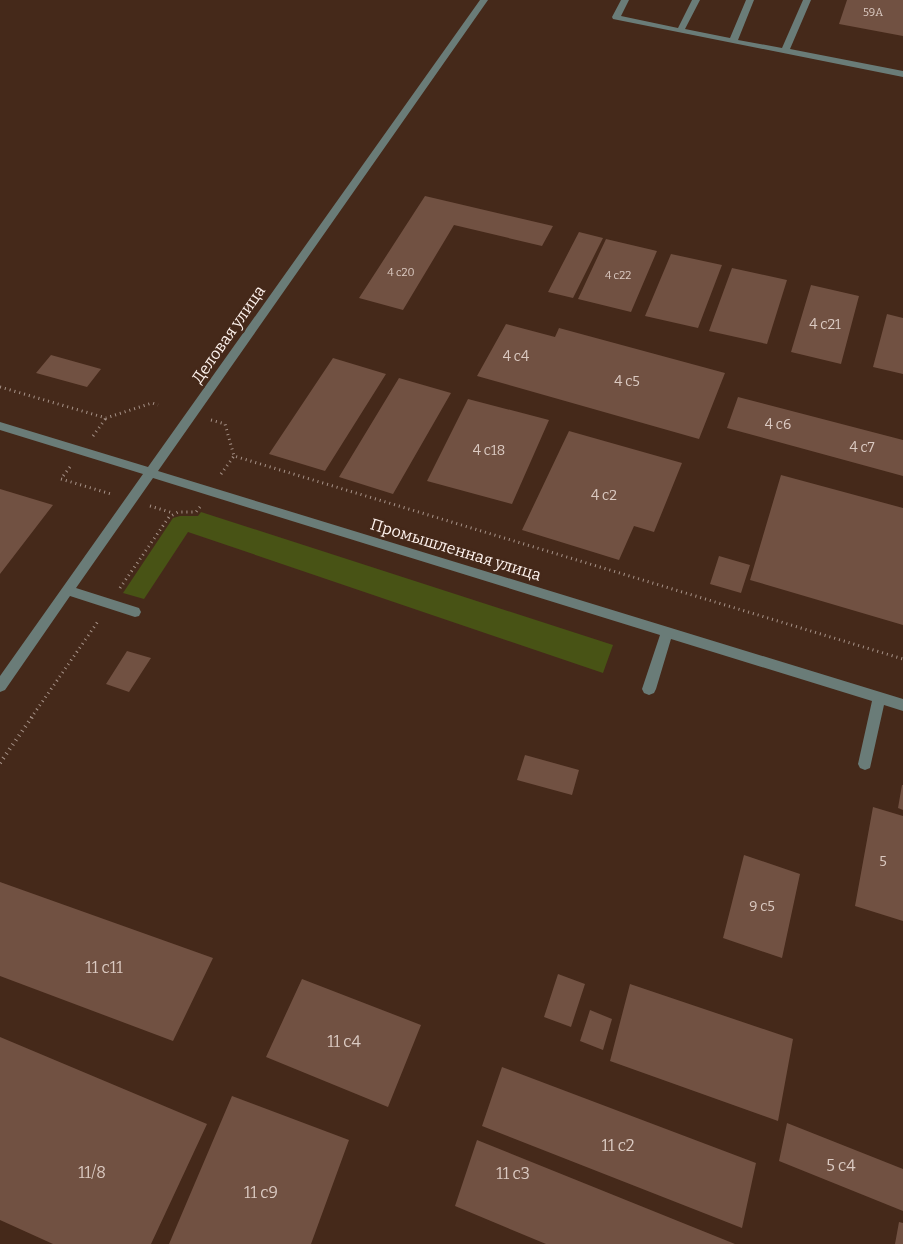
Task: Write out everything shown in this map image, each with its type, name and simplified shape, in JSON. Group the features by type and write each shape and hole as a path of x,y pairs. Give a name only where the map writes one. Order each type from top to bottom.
{"street":[{"name":"Деловая улица","path":"0,686 484,0"},
{"path":"625,0 616,18 903,74"},
{"path":"680,31 696,0"},
{"path":"733,41 750,0"},
{"path":"785,51 807,0"},
{"name":"Промышленная улица","path":"0,426 903,705"},
{"path":"67,590 135,612"},
{"path":"649,689 668,632"},
{"path":"865,764 879,697"}],"path":[{"path":"0,387 106,418 152,403 158,405"},
{"path":"209,420 225,424 234,456 903,659"}],"green space":[{"path":"201,512 613,645 603,673 188,532 144,599 123,593 173,518 198,516"}],"building":[{"path":"847,0 903,0 903,36 839,24"},
{"path":"425,196 553,226 542,246 454,225 403,310 359,298"},
{"path":"579,232 603,238 573,298 548,292"},
{"path":"606,239 657,251 631,312 578,299"},
{"path":"671,254 722,265 698,328 645,316"},
{"path":"732,268 787,280 767,344 709,331"},
{"path":"811,285 859,296 841,364 791,352"},
{"path":"887,314 903,318 903,374 873,367"},
{"path":"506,324 555,337 559,328 725,373 699,439 477,376"},
{"path":"51,355 101,369 87,387 36,373"},
{"path":"333,358 386,374 325,471 269,454"},
{"path":"399,378 451,393 393,494 339,477"},
{"path":"738,397 903,440 903,476 727,428"},
{"path":"468,399 549,420 512,504 427,481"},
{"path":"569,431 682,463 654,532 634,526 619,560 522,530"},
{"path":"781,475 903,508 903,625 750,580"},
{"path":"0,489 53,505 0,574"},
{"path":"719,556 750,565 741,593 710,584"},
{"path":"127,651 151,658 129,692 106,684"},
{"path":"525,755 579,770 572,795 517,780"},
{"path":"903,785 903,810 898,808"},
{"path":"873,807 903,816 903,921 855,906"},
{"path":"744,855 800,874 782,958 723,938"},
{"path":"0,882 213,958 173,1041 0,976"},
{"path":"558,974 585,984 571,1027 544,1017"},
{"path":"302,979 421,1025 388,1107 266,1057"},
{"path":"630,984 793,1039 778,1121 610,1061"},
{"path":"590,1010 612,1019 603,1050 580,1041"},
{"path":"0,1037 207,1124 151,1244 53,1244 0,1220"},
{"path":"502,1067 756,1163 742,1228 482,1126"},
{"path":"232,1096 349,1140 311,1244 169,1244"},
{"path":"787,1123 903,1169 903,1211 779,1161"},
{"path":"477,1140 735,1244 546,1244 455,1206"},
{"path":"899,1222 903,1223 903,1244 895,1244"}]}
